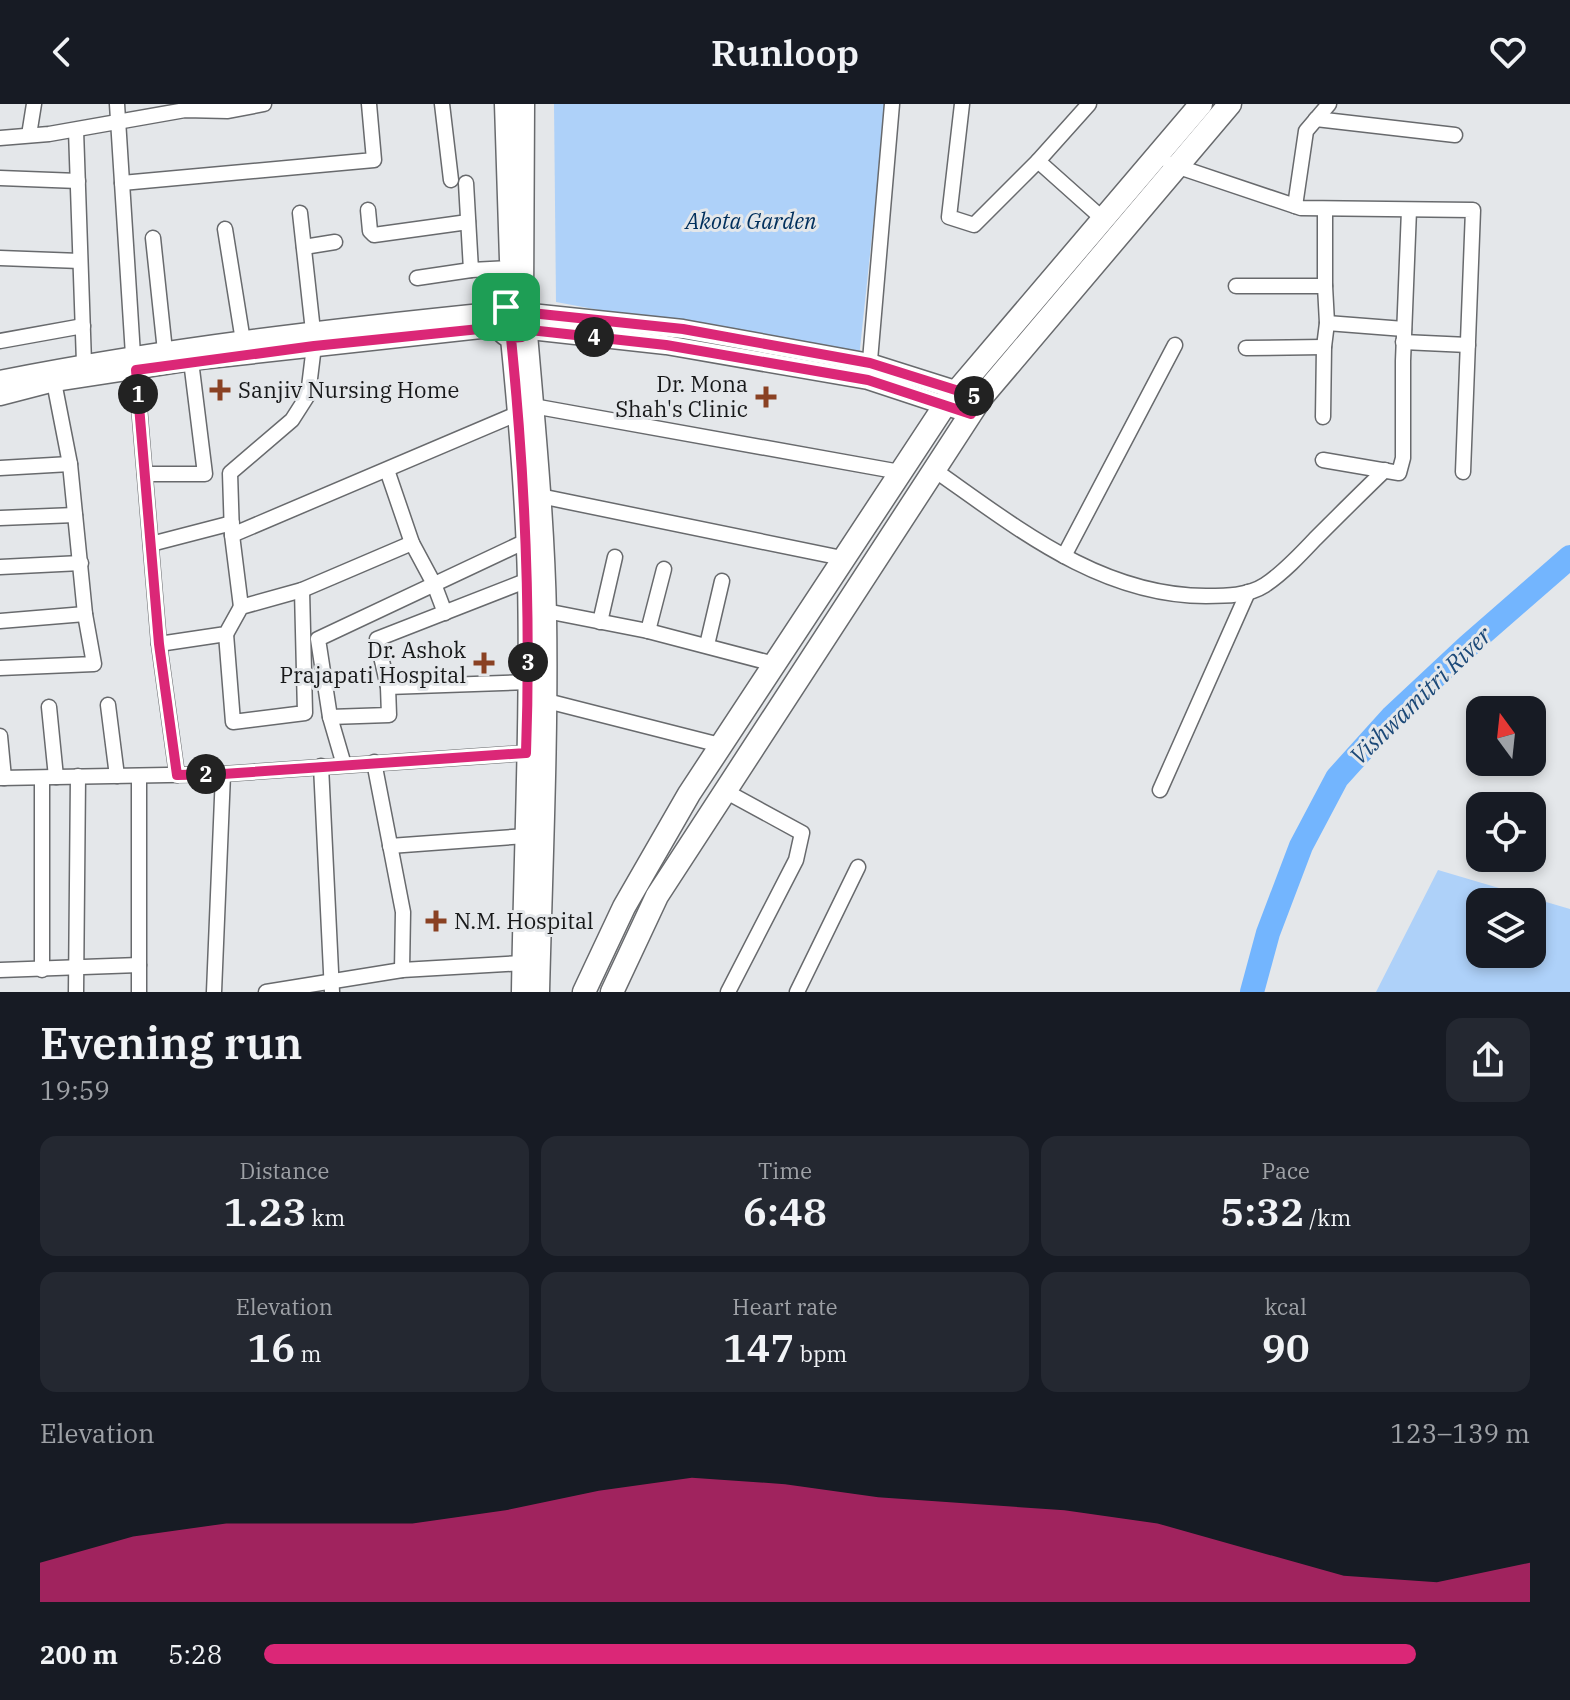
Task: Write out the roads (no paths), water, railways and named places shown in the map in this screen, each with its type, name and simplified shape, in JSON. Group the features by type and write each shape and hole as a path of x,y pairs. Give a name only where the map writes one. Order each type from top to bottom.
{"main road":[{"path":"505,104 510,268 526,410 540,496 546,611 547,701 539,992"},
{"path":"516,320 524,104"},
{"path":"584,992 624,907 720,745 950,398 1201,104"},
{"path":"617,991 657,896 976,406 1230,104"},
{"path":"522,992 529,682 526,410"}],"street":[{"path":"29,135 34,104"},
{"path":"117,104 134,362 159,644 177,775"},
{"path":"0,138 76,130 185,107 228,111 264,104"},
{"path":"122,183 374,160 369,104"},
{"path":"442,104 451,180"},
{"path":"869,372 892,104"},
{"path":"962,104 949,217 974,225 1089,104"},
{"path":"1295,206 1306,131 1329,104"},
{"path":"1316,119 1455,135"},
{"path":"76,130 84,363"},
{"path":"1156,157 1177,168 1295,206 1473,210 1463,472"},
{"path":"1038,161 1103,219"},
{"path":"0,178 78,181"},
{"path":"466,183 471,270"},
{"path":"1323,417 1327,323 1325,209"},
{"path":"368,210 370,231 374,235 468,222"},
{"path":"1323,460 1399,473 1403,458 1409,210"},
{"path":"300,213 313,339 308,395 292,420 230,473 232,529 241,607 226,634 233,722 305,713 302,590"},
{"path":"225,229 243,341"},
{"path":"153,238 165,351"},
{"path":"304,247 335,242"},
{"path":"0,258 80,261"},
{"path":"417,278 510,268"},
{"path":"1236,286 1325,286"},
{"path":"0,396 134,362 165,351 243,341 313,339 516,320 683,329 717,344 869,372 976,406"},
{"path":"1327,323 1468,345"},
{"path":"0,341 83,326"},
{"path":"0,380 84,363 191,361 313,339"},
{"path":"1064,556 1175,345"},
{"path":"1246,348 1324,347"},
{"path":"145,474 205,474 191,361"},
{"path":"0,668 94,664 85,614 70,464 54,382"},
{"path":"151,544 232,529 387,470 526,410 900,472"},
{"path":"0,468 70,464"},
{"path":"933,469 1043,545 1102,575 1140,588 1190,596 1230,596 1264,585 1298,556 1385,470"},
{"path":"387,470 412,543 434,584 445,613"},
{"path":"540,496 842,558"},
{"path":"0,518 75,515"},
{"path":"344,765 330,717 318,639 526,541"},
{"path":"241,607 302,590 412,543"},
{"path":"600,622 615,557"},
{"path":"0,567 81,563"},
{"path":"648,631 664,569"},
{"path":"330,717 389,715 388,687 377,639 528,580"},
{"path":"707,645 722,581"},
{"path":"1160,790 1248,592"},
{"path":"546,611 648,631 774,664"},
{"path":"0,621 85,614"},
{"path":"159,644 226,634"},
{"path":"388,687 529,682"},
{"path":"547,701 720,745"},
{"path":"108,705 117,776"},
{"path":"42,970 49,707"},
{"path":"0,736 2,778 223,774 526,753"},
{"path":"374,762 403,912 402,970"},
{"path":"321,766 331,987"},
{"path":"214,992 223,774"},
{"path":"76,992 78,776"},
{"path":"139,776 139,992"},
{"path":"725,791 802,833 796,860 728,992"},
{"path":"390,846 526,836"},
{"path":"797,992 858,867"},
{"path":"266,992 331,987 402,970 523,963"},
{"path":"0,970 139,965"}],"waterway":[{"name":"Vishwamitri River","path":"1252,992 1268,933 1301,846 1337,778 1392,717 1570,557"}],"place":[{"name":"Sanjiv Nursing Home","path":"220,390"},
{"name":"Dr. Mona Shah's Clinic","path":"766,397"},
{"name":"Dr. Ashok Prajapati Hospital","path":"484,663"},
{"name":"N.M. Hospital","path":"436,921"}],"park label":[{"name":"Akota Garden","path":"751,221"}]}
